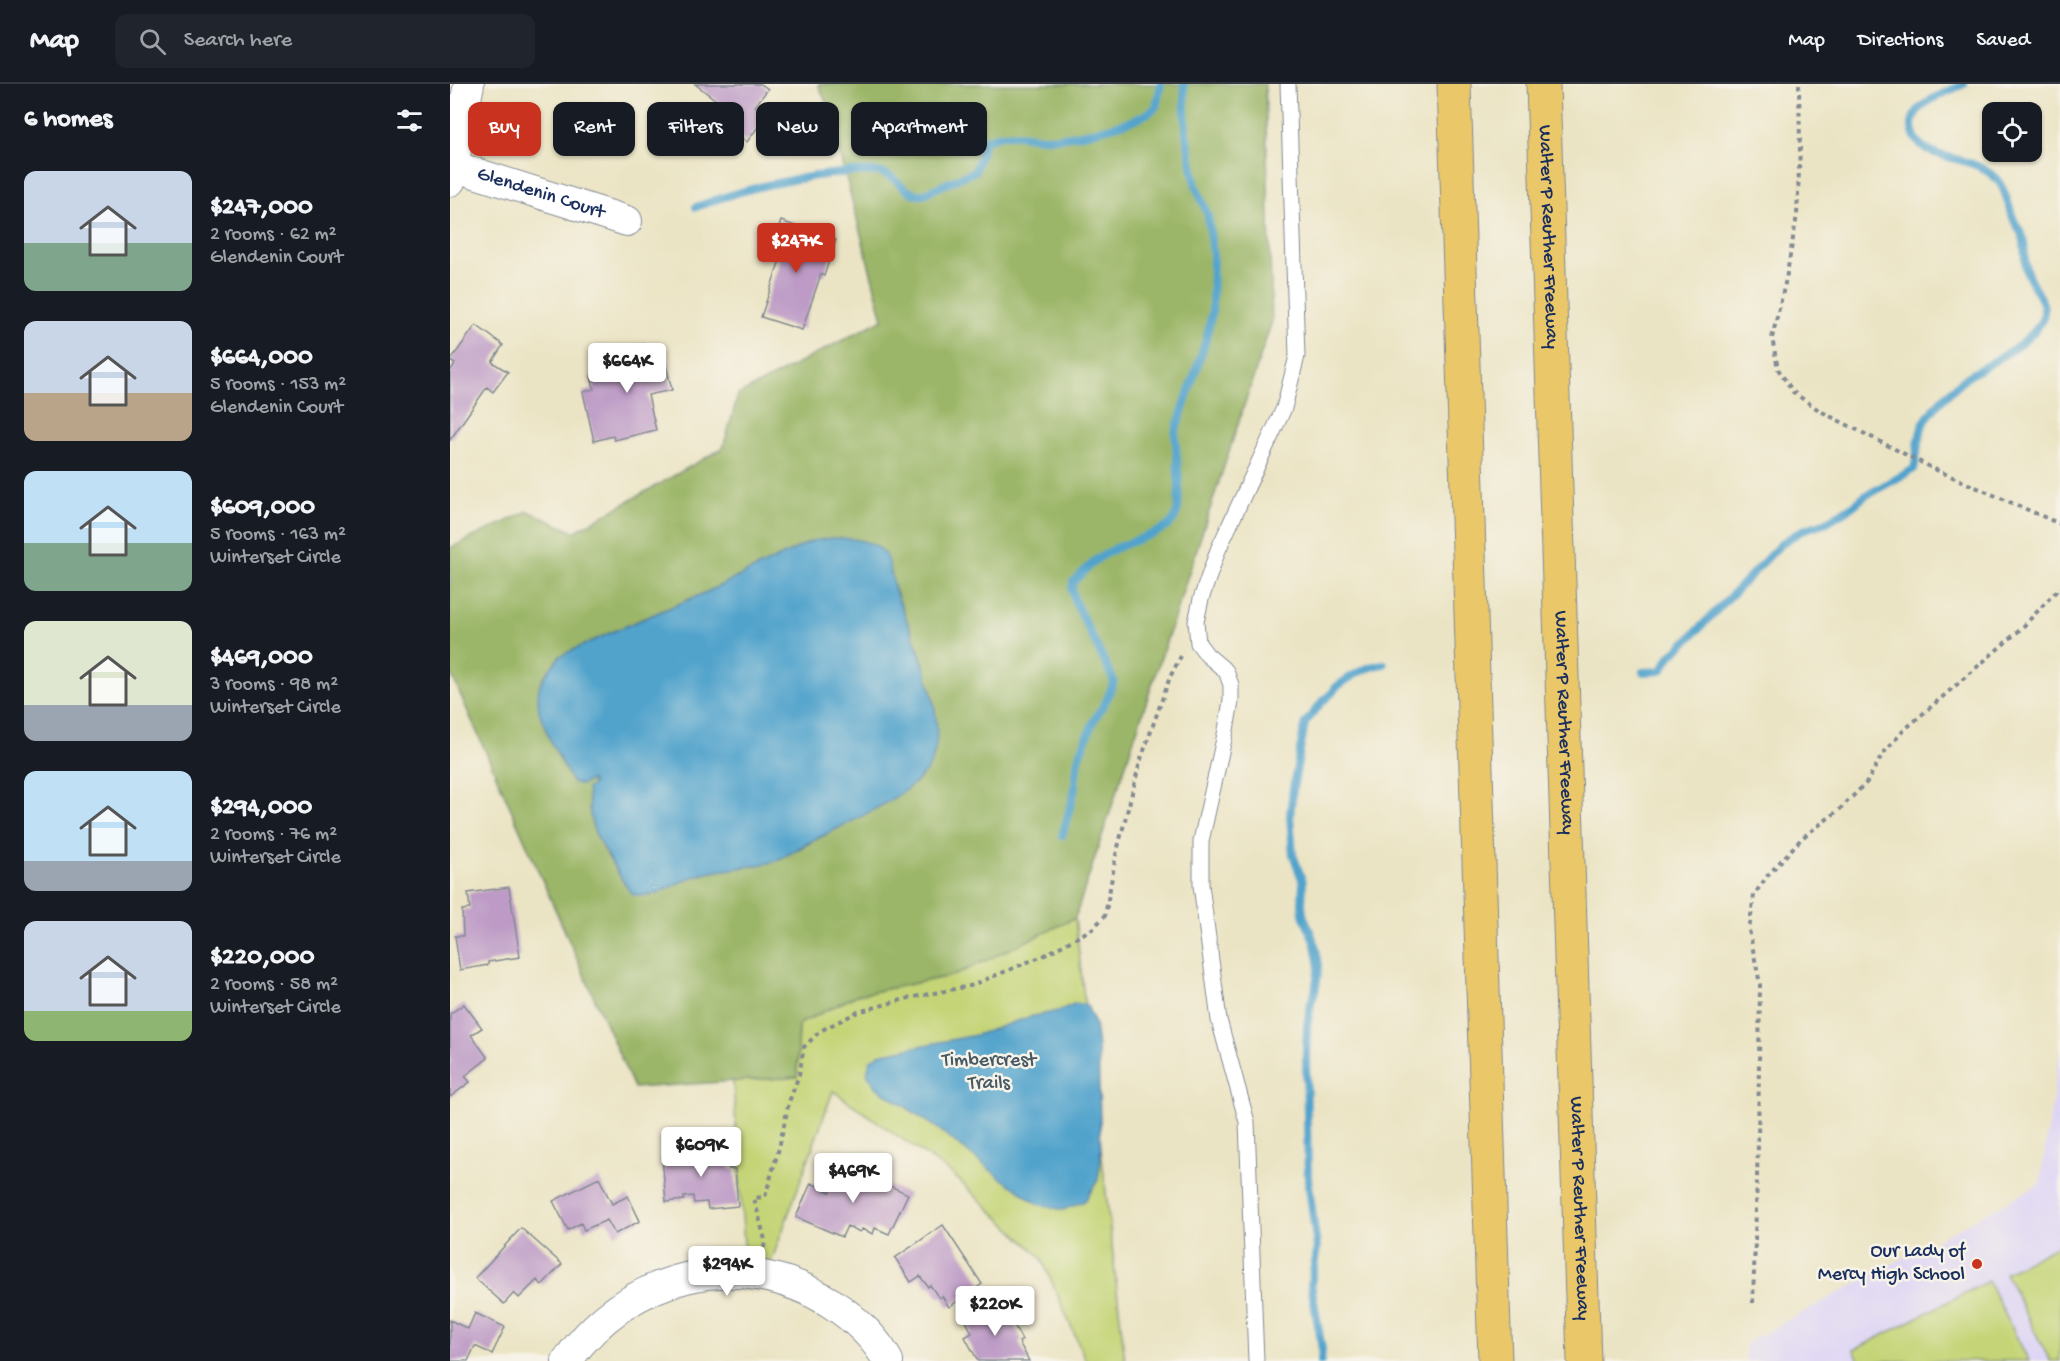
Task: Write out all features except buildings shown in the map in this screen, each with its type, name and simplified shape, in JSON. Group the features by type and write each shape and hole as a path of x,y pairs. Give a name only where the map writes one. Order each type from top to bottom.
{"highway":[{"path":"1454,84 1495,1361"},
{"name":"Walter P Reuther Freeway","path":"1543,84 1584,1361"}],"street":[{"path":"452,174 470,84"},
{"name":"Glendenin Court","path":"452,174 627,221"},
{"path":"567,1361 608,1315 647,1291 694,1276 739,1273 782,1280 813,1292 842,1310 867,1333 888,1361"}],"lane":[{"path":"1256,1361 1247,1122 1219,1020 1201,885 1201,841 1232,701 1231,685 1226,671 1208,656 1198,643 1196,622 1201,599 1218,550 1284,408 1297,356 1288,84"}],"path":[{"path":"1799,84 1800,148 1797,215 1786,279 1772,338 1778,369 1793,392 1821,411 1932,468 2060,524"},
{"path":"1753,1303 1760,984 1749,930 1754,895 1802,838 1839,810 1867,782 1882,755 1904,731 2021,629 2060,587"},
{"path":"761,1276 765,1240 754,1198 765,1197 789,1102 799,1075 804,1047 820,1031 858,1012 909,998 970,986 1045,955 1092,929 1105,916 1116,855 1140,762 1170,677 1196,622"}],"shaded area":[{"name":"Our Lady of Mercy High School","path":"2060,1049 2060,1361 1745,1361 1746,1343 2040,1184"}],"green space":[{"path":"818,84 1265,84 1272,321 1075,918 955,975 857,995 799,1024 797,1077 634,1088 450,671 450,548 528,511 574,532 723,448 738,395 883,319 839,150 839,102 826,102","holes":["812,541 880,549 888,560 891,579 923,661 936,726 935,751 919,780 884,804 773,862 712,872 633,894 611,862 593,827 587,789 593,785 590,780 572,782 549,738 539,711 544,677 560,656 707,592"]},
{"name":"Timbercrest Trails","path":"1075,918 1125,1361 1086,1361 1041,1257 951,1173 833,1091 770,1265 745,1259 733,1081 797,1077 799,1024 857,995 955,975"},
{"path":"2060,1244 2060,1361 2050,1361 2005,1273"},
{"path":"1988,1281 2029,1361 1859,1361 1854,1350"}],"water":[{"path":"832,538 857,540 875,545 886,557 895,591 920,653 934,701 937,724 936,746 930,765 909,788 893,799 777,860 705,873 650,895 632,894 595,833 587,789 593,784 590,780 582,785 572,782 549,738 539,711 539,687 544,677 560,656 707,592 812,541"},
{"path":"1076,1003 1087,1006 1095,1024 1098,1047 1101,1159 1098,1180 1085,1201 1063,1210 1038,1204 999,1177 936,1127 877,1088 867,1073 870,1061 879,1054 976,1035 1029,1017 1058,1011"}],"waterway":[{"path":"696,207 767,185 856,172 888,175 910,192 921,195 975,171 985,140 1008,134 1055,138 1120,125 1156,107 1161,84"},
{"path":"1062,836 1074,793 1078,759 1094,720 1107,699 1114,681 1075,602 1073,582 1097,559 1116,548 1155,533 1168,526 1174,519 1178,509 1179,485 1175,433 1206,340 1212,312 1213,256 1208,216 1196,186 1186,134 1184,84"},
{"path":"1643,672 1661,671 1671,655 1782,543 1803,530 1827,522 1865,496 1914,469 1921,429 1936,406 1966,378 2002,357 2038,327 2043,316 2043,304 2027,272 2023,238 2002,186 1989,172 1977,166 1927,149 1918,142 1913,132 1912,123 1921,107 1964,84"},
{"path":"1321,1361 1322,1349 1311,1284 1317,1248 1308,1178 1306,1056 1307,1027 1319,966 1315,944 1303,914 1303,882 1293,855 1290,816 1305,723 1335,688 1364,670 1384,664"}],"place":[{"name":"Our Lady of Mercy High School","path":"1977,1264"}]}
